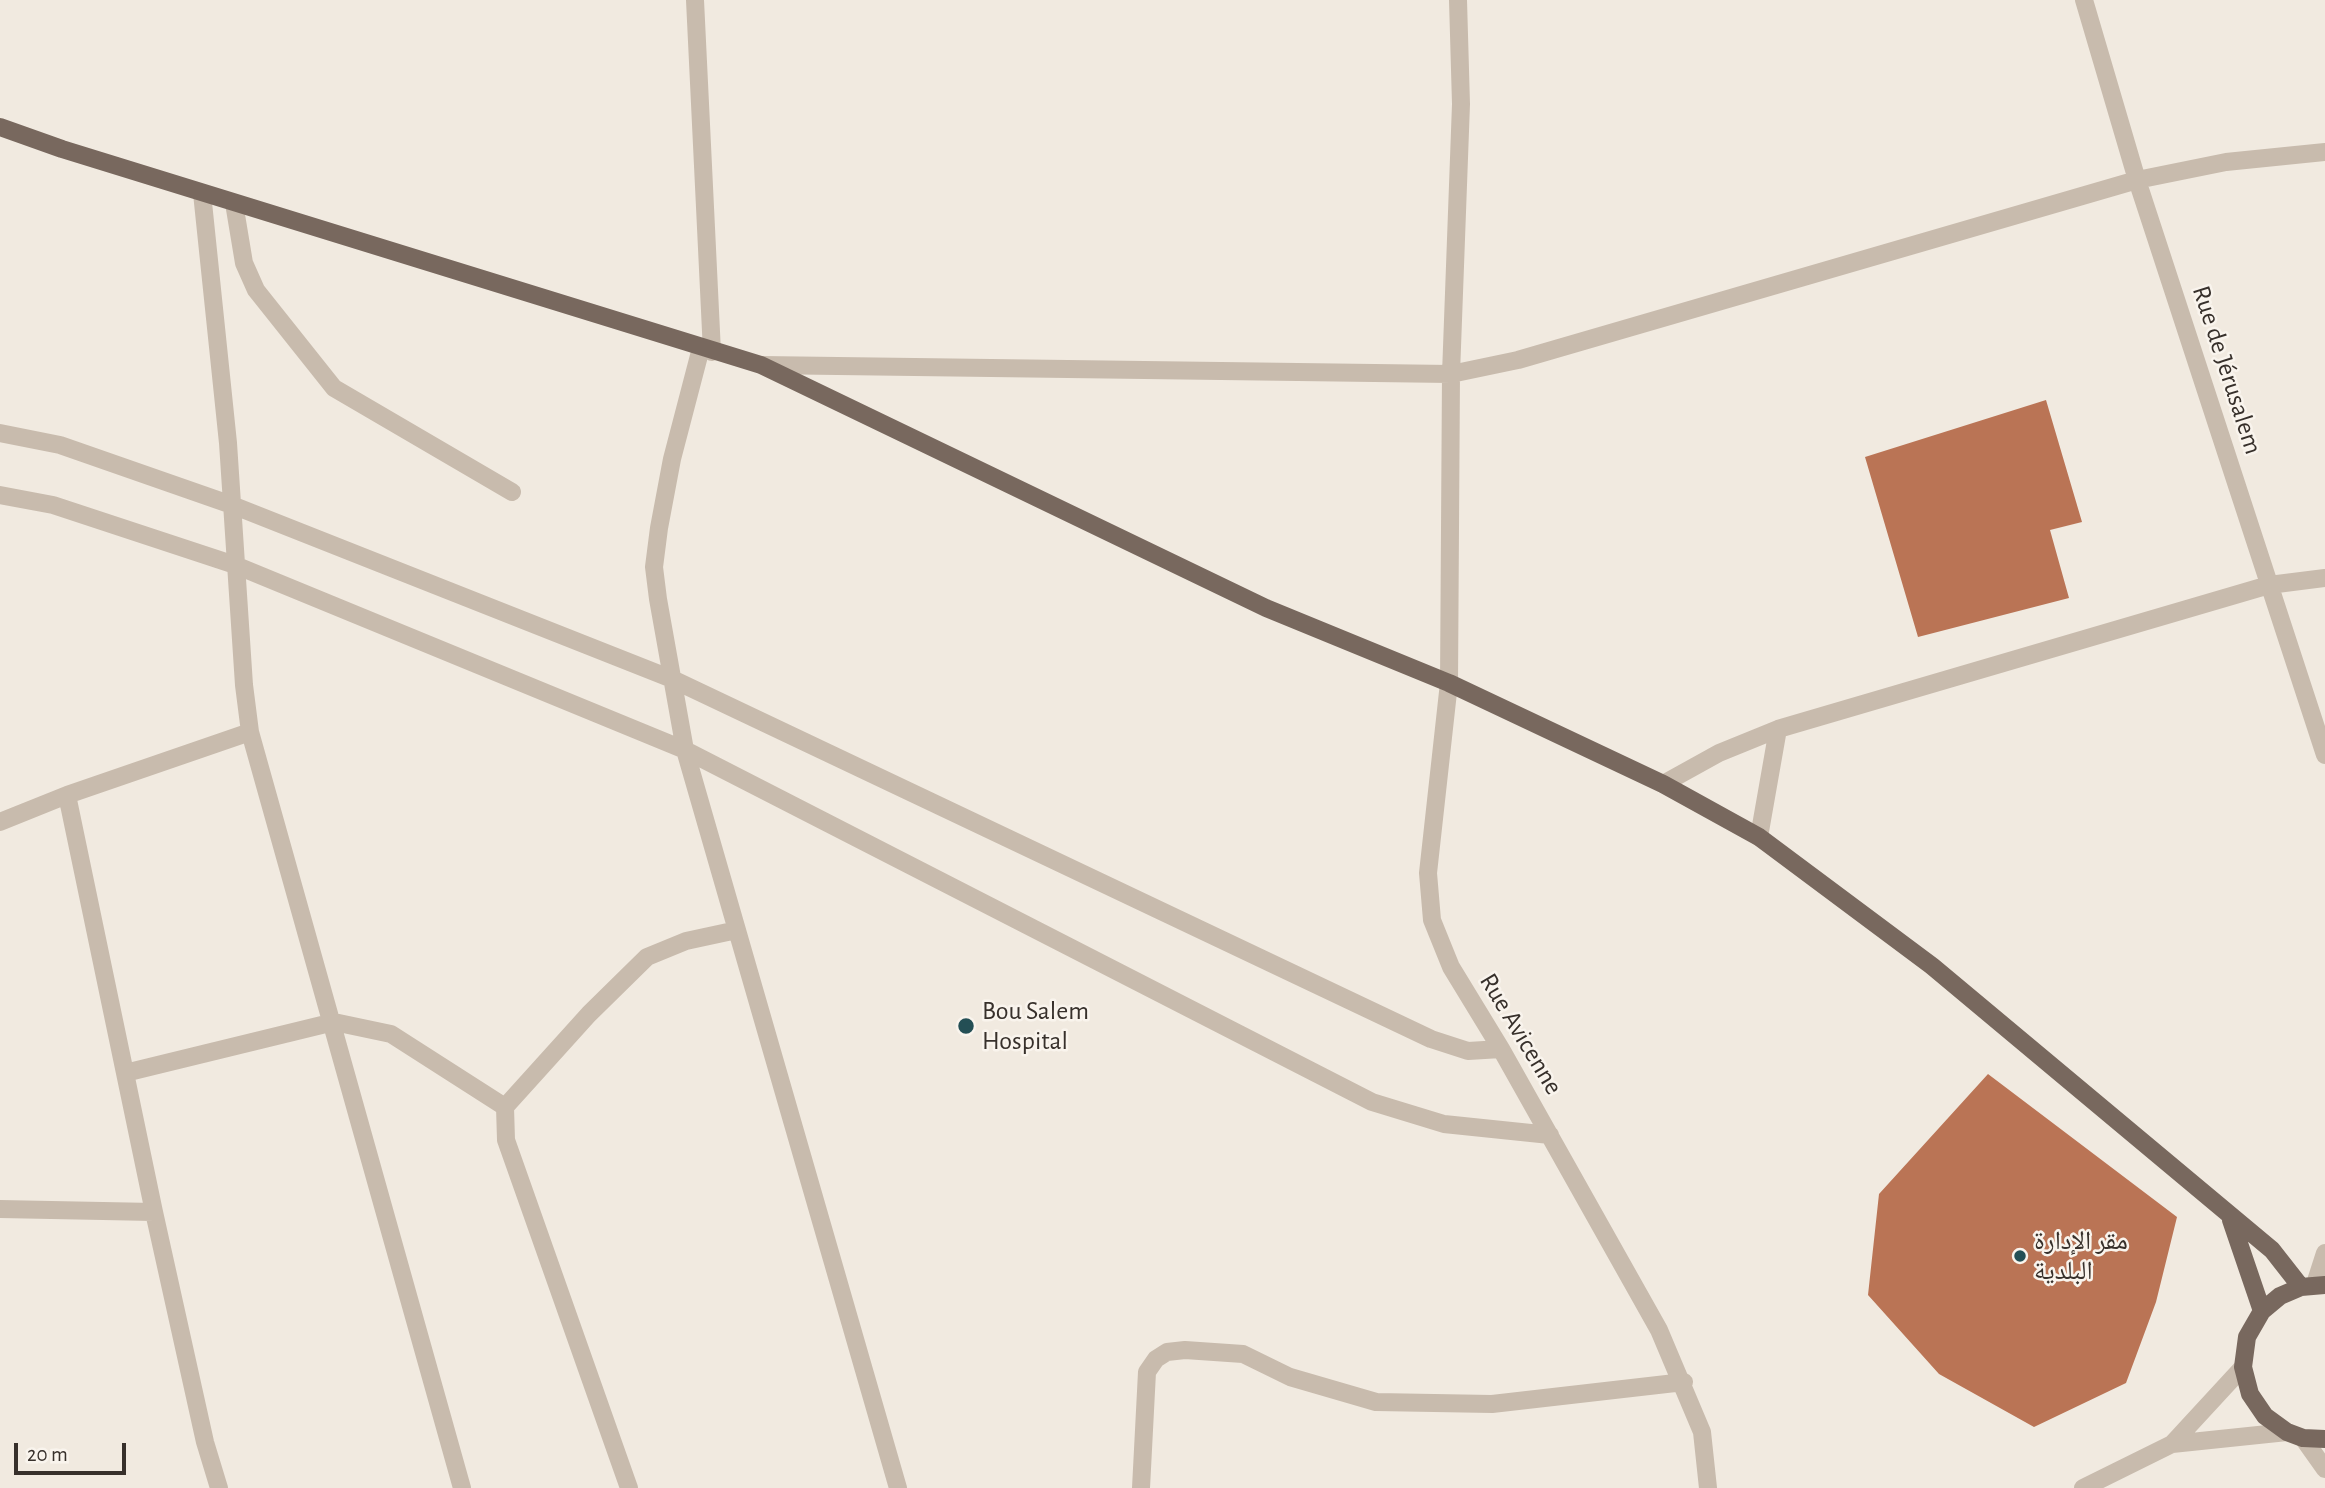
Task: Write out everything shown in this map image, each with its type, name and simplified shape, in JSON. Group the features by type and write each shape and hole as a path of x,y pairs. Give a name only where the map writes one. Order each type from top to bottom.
{"main road":[{"path":"0,127 202,193 761,365 1254,602 1449,683 1663,784 1759,837 1932,966 2231,1220 2314,1285"},
{"path":"2231,1220 2262,1311"},
{"path":"2314,1285 2280,1296 2262,1311 2248,1337 2243,1367 2250,1394 2264,1416 2295,1435 2325,1439"}],"street":[{"path":"695,0 706,350 672,459 654,566 685,750 898,1488"},
{"name":"Rue Avicenne","path":"1458,0 1461,104 1451,374 1449,683 1429,873 1433,920 1451,967 1501,1049 1659,1330 1684,1382 1702,1432 1708,1488"},
{"name":"Rue de Jérusalem","path":"2084,0 2137,180 2325,755"},
{"path":"761,365 1451,374 1518,360 2137,180 2226,162 2325,152"},
{"path":"202,193 232,505 250,732 334,1022 462,1488"},
{"path":"234,203 244,263 256,290 334,388 512,492"},
{"path":"0,433 60,445 232,505 672,679 1431,1039 1468,1051 1501,1049"},
{"path":"0,495 52,505 236,565 685,750 1373,1102 1444,1124 1550,1135"},
{"path":"1663,784 1719,754 1778,729 2269,585 2325,578"},
{"path":"1759,837 1778,729"},
{"path":"0,822 67,795 250,732"},
{"path":"67,795 154,1212 205,1442 219,1488"},
{"path":"629,1488 506,1140 505,1107 589,1014 647,957 685,941 737,930"},
{"path":"125,1073 334,1022 391,1034 505,1107"},
{"path":"0,1209 154,1212"},
{"path":"2314,1285 2325,1253"},
{"path":"1141,1488 1147,1372 1156,1359 1167,1352 1185,1350 1243,1354 1290,1377 1376,1402 1492,1404 1684,1382"},
{"path":"2083,1488 2172,1444 2243,1367"},
{"path":"2172,1444 2295,1435 2325,1469"}],"building":[{"path":"2046,400 2082,522 2050,530 2069,598 1918,637 1865,457"},
{"name":"مقر الإدارة البلدية","path":"1988,1074 2177,1217 2156,1302 2126,1383 2034,1427 1939,1374 1868,1295 1879,1194"}],"place":[{"name":"Bou Salem Hospital","path":"966,1026"},
{"name":"مقر الإدارة البلدية","path":"2020,1256"}]}
